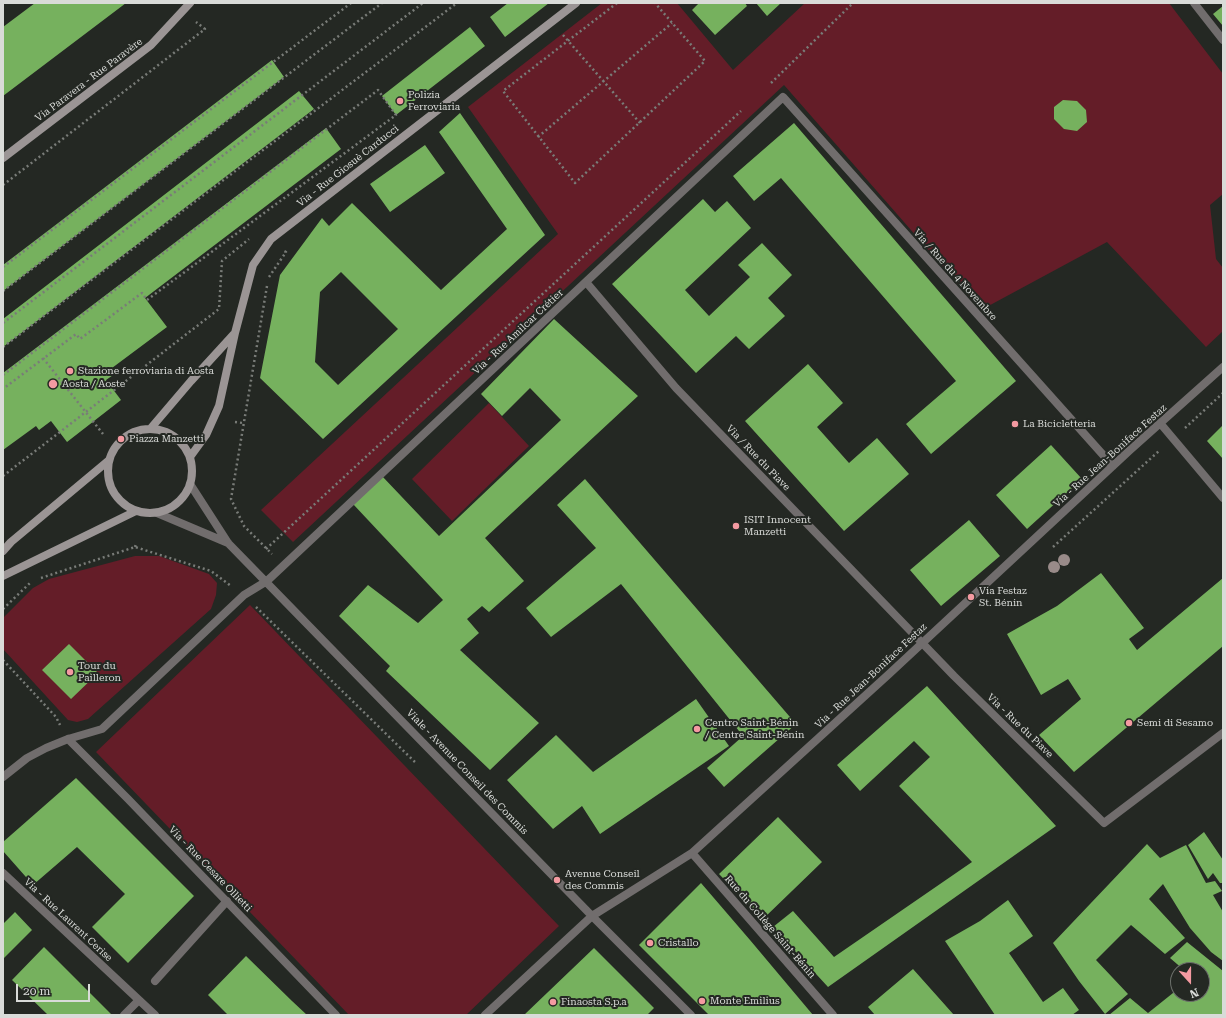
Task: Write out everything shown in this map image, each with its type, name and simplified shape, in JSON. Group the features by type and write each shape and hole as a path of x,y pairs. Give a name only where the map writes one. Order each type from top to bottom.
{"street":[{"name":"Via Paravera - Rue Paravère","path":"3,158 151,45 182,7 190,3"},
{"name":"Via - Rue Giosuè Carducci","path":"190,457 206,435 219,406 235,333 253,265 271,239 576,3"},
{"path":"1194,3 1223,40"},
{"name":"Via - Rue Amilcar Crétier","path":"3,777 27,758 68,739 102,728 244,595 266,581 783,97"},
{"name":"Via / Rue du 4 Novembre","path":"783,97 1113,466"},
{"name":"Via / Rue du Piave","path":"586,282 676,388 922,642"},
{"path":"151,428 235,333"},
{"name":"Via - Rue Jean-Boniface Festaz","path":"485,1015 592,916 692,853 1113,466 1223,367"},
{"path":"1160,423 1223,498"},
{"path":"157,513 178,503 185,494 190,484 192,475 190,457 181,442 163,430 151,428 130,433 121,439 113,449 108,461 107,473 109,484 114,495 122,503 136,511 157,513 228,543"},
{"path":"3,551 11,542 108,461"},
{"path":"190,484 228,543"},
{"path":"3,576 136,511"},
{"name":"Viale - Avenue Conseil des Commis","path":"228,543 592,916 691,1015"},
{"name":"Via - Rue du Piave","path":"922,642 954,676 1104,823 1223,733"},
{"name":"Via - Rue Cesare Ollietti","path":"68,739 227,901 336,1015"},
{"name":"Rue du Collège Saint-Bénin","path":"692,853 833,1015"},
{"name":"Via - Rue Laurent Cerise","path":"3,873 155,1015"},
{"path":"155,981 227,901"},
{"path":"124,1015 139,1000"}],"path":[{"path":"3,267 351,3"},
{"path":"3,291 382,3"},
{"path":"3,323 423,3"},
{"path":"3,347 457,3"},
{"path":"617,3 503,91 575,183 705,61 655,3"},
{"path":"769,85 853,3"},
{"path":"553,22 640,123"},
{"path":"538,136 672,23"},
{"path":"3,185 205,29"},
{"path":"3,375 378,90 396,115 147,300 142,293 80,339 76,334 3,389"},
{"path":"266,549 741,110"},
{"path":"43,358 103,434"},
{"path":"235,422 243,423"},
{"path":"3,609 31,583 135,547 211,571 244,595 419,766"},
{"path":"23,567 31,583"},
{"path":"3,660 56,717 68,739"}],"shaded area":[{"path":"602,3 677,3 733,70 805,3 1169,3 1223,74 1223,194 1210,205 1216,259 1223,268 1223,331 1206,347 1107,242 981,310 784,85 293,542 261,510 558,234 468,107"},
{"path":"489,403 529,446 452,521 412,479"},
{"path":"135,556 159,556 209,574 217,583 216,595 211,609 88,719 77,722 68,720 3,649 3,618 33,588 49,579"},
{"path":"250,605 559,926 466,1015 349,1015 96,752"}],"building":[{"path":"35,3 126,3 3,96 3,27"},
{"path":"508,3 549,3 505,37 490,17"},
{"path":"699,3 745,3 747,6 715,35 692,10"},
{"path":"756,3 781,3 767,16"},
{"path":"1223,6 1223,26 1213,14"},
{"path":"470,27 485,46 396,115 382,96"},
{"path":"272,60 284,77 3,291 3,265"},
{"path":"299,91 314,109 3,347 3,319"},
{"path":"1063,100 1077,101 1086,110 1087,122 1077,131 1064,129 1054,119 1054,107"},
{"path":"460,113 545,235 323,439 260,378 280,275 322,218 329,226 352,203 441,290 507,229 439,132","holes":["341,272 398,329 338,385 315,362 320,292"]},
{"path":"794,123 1016,381 931,454 906,424 956,381 781,178 754,201 733,176"},
{"path":"326,128 341,149 145,298 167,327 112,368 116,373 106,380 121,400 67,442 51,421 39,430 36,426 3,450 3,373"},
{"path":"425,145 445,173 390,212 370,184"},
{"path":"703,199 715,212 727,201 751,228 685,290 709,316 750,277 738,265 762,243 792,275 768,298 785,316 749,349 736,336 696,373 612,284"},
{"path":"554,319 638,396 485,538 524,581 489,612 482,606 467,619 479,633 460,650 539,723 490,770 386,671 390,666 339,616 368,585 418,623 443,600 353,504 382,476 439,536 561,420 530,388 502,416 481,394"},
{"path":"808,364 843,403 817,427 849,463 877,438 909,474 844,531 745,421"},
{"path":"1223,425 1223,459 1207,441"},
{"path":"1051,445 1082,479 1027,529 996,495"},
{"path":"585,479 796,724 724,787 707,768 743,736 621,584 551,637 526,608 596,548 557,505"},
{"path":"969,520 1000,556 941,606 910,570"},
{"path":"1101,573 1144,628 1129,639 1137,650 1223,578 1223,646 1074,772 1039,735 1081,699 1068,679 1041,695 1007,634 1057,606"},
{"name":"Tour du Pailleron","path":"69,644 98,673 71,699 42,670"},
{"path":"927,686 1056,826 828,987 773,927 793,911 834,957 972,862 899,786 930,757 914,741 860,791 837,765"},
{"path":"696,699 729,746 600,834 582,806 553,829 507,780 556,735 593,772"},
{"path":"76,778 194,896 128,963 92,927 125,894 77,847 33,885 3,851 3,842"},
{"path":"778,817 822,862 763,919 719,874"},
{"path":"1204,832 1223,860 1223,883 1220,883 1213,873 1208,879 1188,845"},
{"path":"1147,844 1160,858 1186,845 1206,883 1215,881 1222,891 1213,895 1223,912 1223,961 1211,952 1190,928 1163,884 1149,899 1185,938 1165,954 1131,925 1096,960 1128,994 1105,1014 1079,981 1053,943"},
{"path":"701,883 813,1015 709,1015 639,945"},
{"path":"1008,900 1033,936 1009,953 1043,1002 1063,988 1079,1010 1072,1015 995,1015 945,941 980,921"},
{"path":"15,912 32,930 3,959 3,924"},
{"path":"1187,942 1223,971 1223,1015 1109,1015 1130,998 1148,1013 1170,995 1170,1002 1210,1002 1210,962 1175,962 1170,958"},
{"path":"44,947 112,1015 48,1015 12,980"},
{"path":"594,948 654,1008 647,1015 524,1015"},
{"path":"246,956 307,1015 228,1015 208,995"},
{"path":"913,969 954,1015 875,1015 868,1007"}],"place":[{"name":"Polizia Ferroviaria","path":"400,101"},
{"name":"Stazione ferroviaria di Aosta","path":"70,371"},
{"name":"Aosta / Aoste","path":"53,384"},
{"name":"La Bicicletteria","path":"1015,424"},
{"name":"Piazza Manzetti","path":"121,439"},
{"name":"ISIT Innocent Manzetti","path":"736,526"},
{"name":"Via Festaz St. Bénin","path":"971,597"},
{"name":"Tour du Pailleron","path":"70,672"},
{"name":"Semi di Sesamo","path":"1129,723"},
{"name":"Centro Saint-Bénin / Centre Saint-Bénin","path":"697,729"},
{"name":"Avenue Conseil des Commis","path":"557,880"},
{"name":"Cristallo","path":"650,943"},
{"name":"Monte Emilius","path":"702,1001"},
{"name":"Finaosta S.p.a","path":"553,1002"}]}
